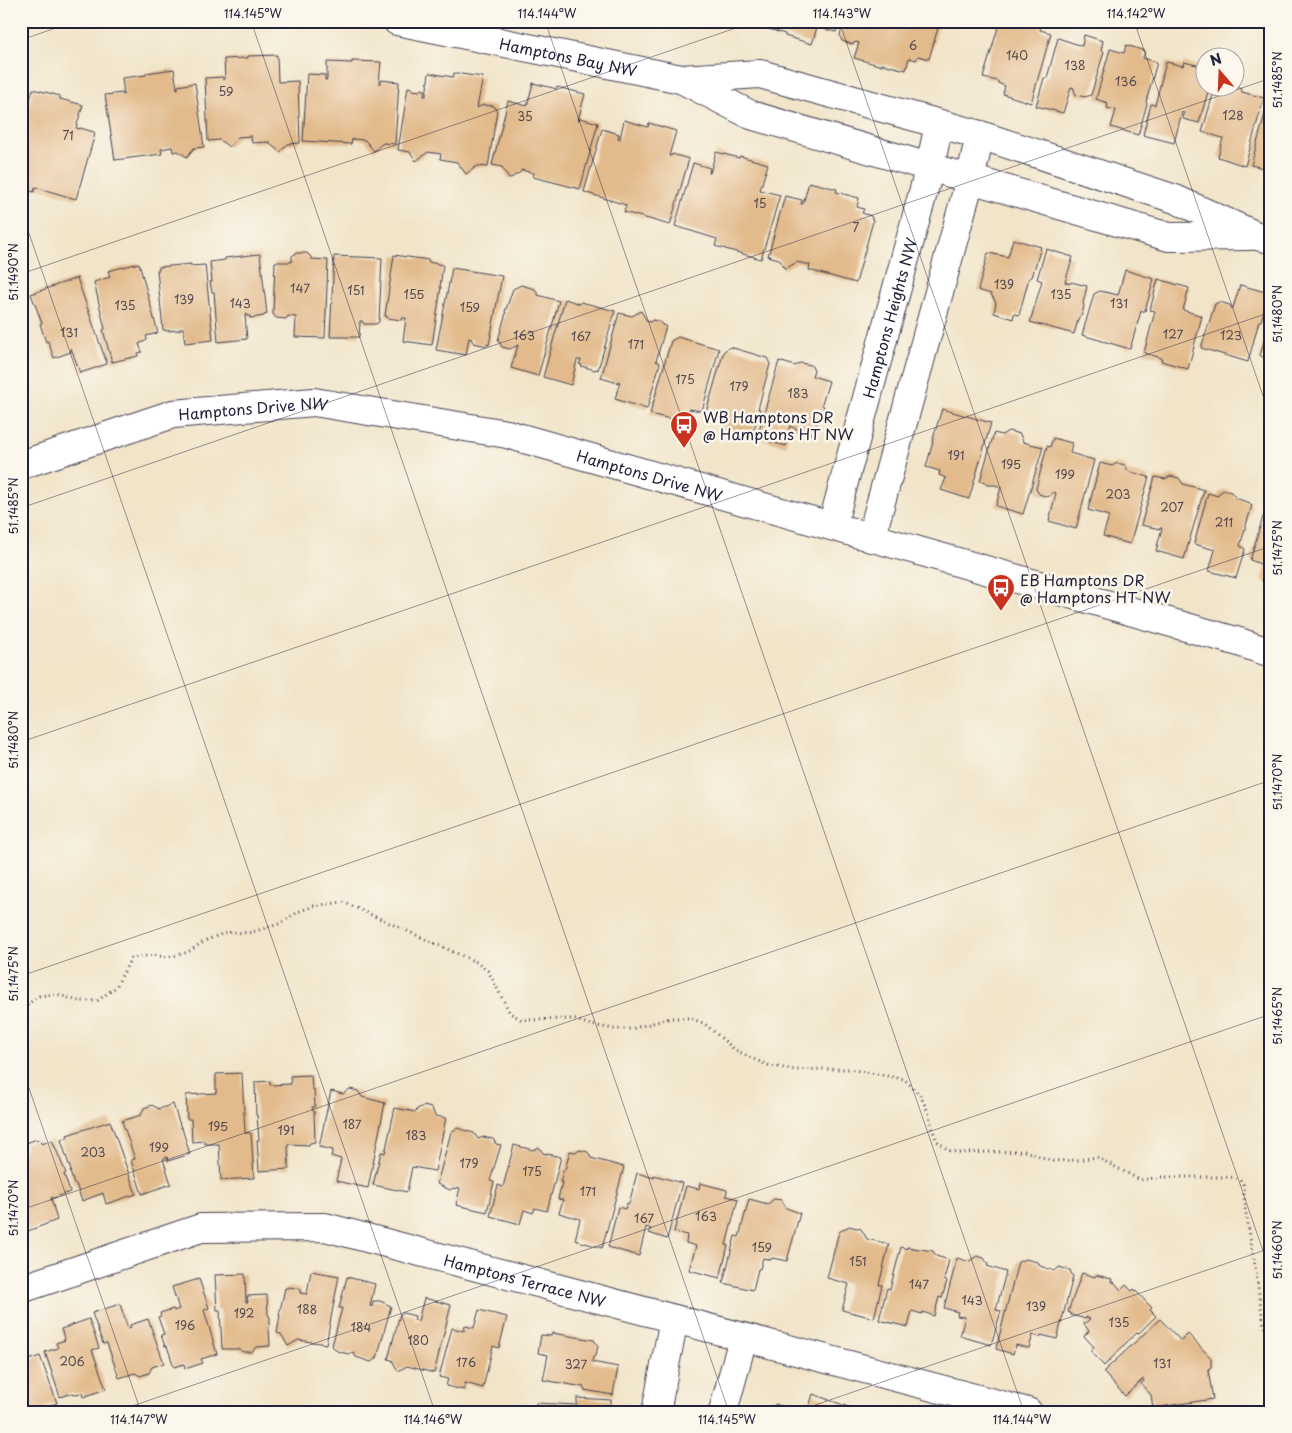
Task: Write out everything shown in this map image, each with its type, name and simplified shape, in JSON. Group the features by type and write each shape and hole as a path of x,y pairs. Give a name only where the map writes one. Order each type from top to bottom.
{"street":[{"name":"Hamptons Bay NW","path":"397,21 682,79 760,74 939,124"},
{"name":"Hamptons Bay NW","path":"682,79 751,116 930,167"},
{"path":"939,124 980,135 1174,199 1264,238"},
{"name":"Hamptons Heights NW","path":"832,526 930,167 939,124"},
{"path":"871,538 970,180 980,135"},
{"path":"930,167 1169,237 1264,238"},
{"name":"Hamptons Drive NW","path":"21,465 173,414 314,402 507,434 1271,653"},
{"name":"Hamptons Terrace NW","path":"21,1289 201,1228 325,1227 1028,1412"},
{"path":"656,1412 674,1318"},
{"path":"723,1412 743,1338"}],"path":[{"path":"21,1019 28,1004 39,996 57,994 78,1001 97,1001 116,987 131,958 154,955 166,957 178,955 188,952 205,941 226,932 248,933 279,924 300,911 342,902 476,962 488,971 510,1013 522,1020 572,1019 614,1029 631,1029 672,1018 690,1018 705,1024 734,1049 770,1066 796,1070 849,1069 904,1079 920,1095 929,1114 937,1141 948,1150 960,1153 1025,1151 1053,1161 1097,1157 1140,1180 1161,1177 1239,1178 1243,1184 1263,1321 1271,1343"}],"building":[{"path":"764,21 839,21 836,32 819,28 820,25 818,24 812,44 762,27"},
{"path":"844,21 940,21 929,59 918,56 916,60 909,58 906,70 854,58 859,43 852,44 842,41 840,36"},
{"path":"1000,21 1042,21 1040,30 1051,33 1031,103 1003,94 1005,86 998,83 998,81 983,78"},
{"path":"1084,35 1103,41 1101,51 1104,52 1091,95 1085,97 1076,95 1074,88 1071,87 1063,113 1036,106 1044,78 1047,78 1058,38 1082,46"},
{"path":"1126,45 1145,51 1143,58 1157,62 1138,135 1111,127 1116,110 1107,108 1108,103 1096,99 1110,49 1124,53"},
{"path":"277,55 278,82 298,81 300,143 288,144 280,152 270,142 252,143 251,136 238,137 229,147 220,140 208,141 205,78 223,77 223,80 225,79 224,59"},
{"path":"352,61 381,62 379,83 381,83 381,80 399,82 395,144 383,143 374,151 365,140 352,139 351,144 303,141 307,74 325,75 325,80 327,80 327,62 352,63"},
{"path":"1166,62 1183,66 1184,62 1194,64 1194,98 1206,98 1199,123 1183,119 1184,113 1182,112 1174,143 1143,135 1151,104 1155,105"},
{"path":"174,69 177,89 178,86 195,83 204,147 194,148 187,157 178,151 173,152 172,147 161,149 162,154 115,160 105,95 122,93 124,95 122,78"},
{"path":"429,73 453,77 454,73 483,77 477,108 483,105 494,106 497,111 488,167 477,166 466,174 457,162 440,159 441,154 428,152 416,161 410,152 398,150 408,87 412,88 412,90 425,90 424,96 426,96"},
{"path":"533,83 585,94 578,120 580,118 598,123 580,189 533,177 534,173 521,170 521,172 509,179 502,167 492,165 508,101 527,106"},
{"path":"33,89 60,96 60,99 83,105 76,128 94,132 95,134 76,199 35,187 34,192 21,189 21,109 23,114 26,114"},
{"path":"1244,93 1264,98 1245,166 1218,157 1223,138 1202,132 1212,98 1244,98"},
{"path":"1271,96 1271,170 1251,165"},
{"path":"624,120 648,127 649,123 676,131 669,156 672,154 689,159 670,225 624,212 626,205 584,192 602,129 619,134 618,138 620,139"},
{"path":"716,152 768,164 760,190 780,195 761,259 715,246 717,239 675,226 693,163 710,168 710,173"},
{"path":"809,182 837,189 836,192 859,198 857,207 864,209 862,213 871,216 873,221 856,283 809,270 810,265 797,262 785,269 779,259 768,256 785,196 802,200 801,204 803,204"},
{"path":"1013,239 1041,247 1032,277 1029,278 1019,315 1014,314 1013,319 994,313 996,303 991,294 978,290 988,253 1008,257"},
{"path":"1046,249 1073,257 1065,282 1087,286 1082,315 1079,317 1074,334 1030,322 1042,281 1037,279"},
{"path":"296,253 307,253 311,259 328,260 325,338 295,337 296,317 276,318 273,314 275,262 292,262 292,256"},
{"path":"260,254 267,314 250,318 247,314 245,315 247,339 218,342 214,292 212,292 210,282 212,282 210,262 225,260 225,258"},
{"path":"394,255 429,260 428,262 443,265 432,345 403,341 406,318 402,318 402,320 385,316"},
{"path":"334,256 382,258 379,322 376,324 364,324 360,321 359,337 330,337"},
{"path":"139,263 158,333 146,336 147,340 139,344 142,352 138,353 138,356 112,362 103,330 105,329 94,282 110,277 108,271"},
{"path":"191,264 191,266 205,265 213,340 185,343 183,328 180,328 180,330 163,330 157,270 159,270 159,267"},
{"path":"452,268 502,276 489,345 473,343 472,339 469,338 466,355 436,350"},
{"path":"1125,270 1154,279 1145,311 1141,311 1130,349 1082,335 1094,294 1100,291 1118,295"},
{"path":"77,278 107,364 80,373 71,348 71,352 54,358 48,341 46,342 40,324 42,323 31,294"},
{"path":"1158,279 1189,288 1183,310 1202,316 1188,369 1161,361 1162,358 1144,353 1155,311 1150,310"},
{"path":"521,285 535,289 538,295 559,301 538,376 511,368 518,345 510,349 502,347 498,340 513,289"},
{"path":"1240,285 1269,293 1248,362 1201,348 1215,304 1219,302 1230,305 1233,308"},
{"path":"565,299 615,311 598,370 581,366 579,364 581,360 577,360 571,385 543,377"},
{"path":"641,311 647,321 653,320 666,326 656,361 660,363 647,409 615,399 620,382 601,378 619,313 632,316"},
{"path":"1271,318 1271,359 1260,356"},
{"path":"678,337 719,349 702,411 689,409 688,412 682,411 678,421 650,414 671,341"},
{"path":"730,347 767,358 770,364 751,440 722,432 728,415 724,414 721,417 706,412 724,351"},
{"path":"779,361 795,366 800,363 811,365 814,370 812,376 829,381 822,404 824,407 814,432 809,434 790,426 786,446 757,438"},
{"path":"942,409 991,423 969,499 941,490 946,478 939,475 940,471 926,467"},
{"path":"1008,431 1020,434 1023,442 1043,447 1023,514 996,506 1001,487 987,485 985,482 980,481 994,433 1002,435"},
{"path":"1053,438 1072,443 1070,453 1094,460 1076,529 1049,521 1056,493 1054,492 1048,497 1039,494 1036,489 1047,446 1050,447"},
{"path":"1100,463 1112,466 1117,463 1125,465 1128,471 1149,477 1130,544 1103,536 1109,516 1088,510"},
{"path":"1171,476 1179,478 1183,484 1204,490 1184,559 1156,551 1162,528 1141,525 1155,477 1165,479"},
{"path":"1224,490 1231,492 1235,498 1252,505 1240,546 1245,549 1236,578 1209,571 1215,550 1194,544 1208,493 1218,496"},
{"path":"1263,517 1271,519 1271,584 1262,581 1267,563 1264,562 1263,565 1250,560"},
{"path":"242,1073 245,1133 251,1133 254,1178 221,1180 219,1144 205,1144 204,1141 192,1142 191,1119 187,1119 186,1095 216,1093 216,1074"},
{"path":"311,1075 312,1089 314,1089 315,1107 312,1107 314,1111 315,1142 309,1145 288,1144 289,1169 259,1171 255,1082 270,1081 270,1085 291,1084 290,1076"},
{"path":"350,1089 358,1091 362,1097 385,1103 368,1188 336,1181 341,1159 331,1156 333,1150 319,1147 331,1091 343,1094"},
{"path":"173,1104 190,1154 168,1161 167,1157 163,1159 171,1184 142,1194 131,1160 135,1159 122,1121 141,1115 144,1108 152,1105 159,1109"},
{"path":"423,1106 432,1108 435,1116 446,1118 435,1171 412,1167 407,1192 373,1185 381,1152 385,1153 395,1108 416,1112 417,1109"},
{"path":"110,1121 136,1194 106,1204 103,1193 82,1201 76,1184 74,1184 61,1140 68,1137 67,1135"},
{"path":"457,1128 474,1133 478,1139 483,1137 493,1139 496,1144 501,1145 490,1181 494,1182 487,1212 456,1205 460,1188 457,1187 457,1189 453,1188 450,1190 437,1184 451,1132"},
{"path":"37,1139 42,1144 52,1140 66,1173 64,1174 70,1192 51,1198 57,1220 28,1231 21,1213 21,1199 24,1198 21,1191 21,1151 25,1150 26,1143"},
{"path":"514,1145 533,1150 539,1147 543,1153 561,1157 547,1211 535,1208 533,1213 524,1210 520,1224 490,1216 498,1185 503,1187"},
{"path":"580,1150 588,1152 591,1158 624,1167 602,1248 575,1240 580,1219 559,1213 563,1200 558,1199 562,1182 560,1182 570,1151 576,1152"},
{"path":"637,1173 654,1178 654,1175 682,1183 667,1239 649,1233 651,1229 646,1227 639,1256 608,1247 618,1207 625,1209 627,1203 629,1204"},
{"path":"700,1183 727,1190 726,1196 738,1199 720,1278 689,1270 696,1246 686,1243 687,1235 674,1232 686,1186 699,1189"},
{"path":"749,1199 768,1204 774,1199 782,1200 786,1208 800,1213 787,1261 763,1258 753,1290 723,1283 735,1236 739,1237"},
{"path":"849,1226 861,1229 867,1239 889,1244 879,1285 882,1285 874,1318 842,1310 849,1284 827,1278 839,1232"},
{"path":"901,1247 933,1251 936,1256 949,1260 944,1280 947,1281 942,1298 939,1297 934,1316 912,1311 908,1327 879,1320 887,1288 890,1289"},
{"path":"977,1256 984,1258 988,1264 987,1266 1006,1272 996,1310 1001,1311 991,1345 960,1336 965,1317 957,1316 958,1312 944,1308 957,1258 970,1262"},
{"path":"1025,1259 1038,1262 1040,1266 1055,1271 1059,1267 1070,1270 1073,1277 1057,1339 1033,1335 1029,1348 1016,1345 1013,1354 996,1349 1018,1262"},
{"path":"311,1271 339,1276 326,1344 298,1340 288,1346 281,1334 277,1333 285,1288 301,1289 300,1293 307,1294"},
{"path":"1082,1273 1112,1279 1111,1282 1114,1282 1121,1290 1126,1285 1132,1291 1134,1289 1152,1308 1150,1310 1156,1316 1104,1366 1090,1350 1094,1347 1084,1336 1089,1331 1084,1324 1090,1319 1071,1315 1068,1312"},
{"path":"245,1274 246,1302 248,1302 247,1296 267,1295 268,1315 270,1317 270,1346 256,1347 252,1352 243,1352 239,1349 222,1349 220,1310 217,1310 215,1275"},
{"path":"347,1277 375,1284 370,1306 372,1307 373,1301 380,1301 391,1306 377,1358 371,1362 356,1357 353,1352 348,1354 337,1351 332,1346 342,1308 339,1308"},
{"path":"199,1279 209,1308 204,1310 217,1354 201,1359 203,1363 185,1369 184,1364 174,1367 161,1335 164,1334 158,1317 161,1316 160,1313 179,1309 172,1287"},
{"path":"424,1298 451,1305 434,1373 407,1366 398,1371 392,1360 388,1359 400,1314 415,1316 414,1320 418,1321"},
{"path":"120,1304 128,1329 131,1328 130,1325 148,1319 164,1363 152,1367 149,1373 140,1376 135,1373 119,1378 107,1343 103,1344 92,1313"},
{"path":"479,1310 507,1317 499,1348 493,1346 483,1388 465,1383 464,1390 446,1386 448,1379 439,1377 452,1328 464,1331 465,1326 474,1328"},
{"path":"89,1319 99,1348 92,1350 106,1389 83,1397 82,1393 72,1393 60,1397 45,1352 58,1348 56,1343 65,1340 61,1329"},
{"path":"1160,1319 1181,1341 1188,1334 1211,1358 1211,1367 1208,1370 1213,1399 1153,1408 1151,1395 1141,1384 1144,1381 1143,1379 1125,1396 1103,1372"},
{"path":"552,1333 594,1340 598,1346 592,1362 618,1367 613,1395 584,1390 584,1387 543,1380 548,1355 538,1353 541,1335 551,1336"},
{"path":"40,1356 57,1403 45,1407 43,1412 21,1412 21,1371 24,1370 21,1363"},
{"path":"813,1394 854,1409 853,1412 803,1412 806,1406 809,1407"},
{"path":"577,1398 611,1400 611,1412 536,1412 536,1403 577,1405"},
{"path":"775,1404 797,1411 797,1412 772,1412"},
{"path":"1188,1409 1189,1412 1176,1412 1176,1411"}],"place":[{"name":"WB Hamptons DR @ Hamptons HT NW","path":"684,449"},
{"name":"EB Hamptons DR @ Hamptons HT NW","path":"1001,612"}]}
